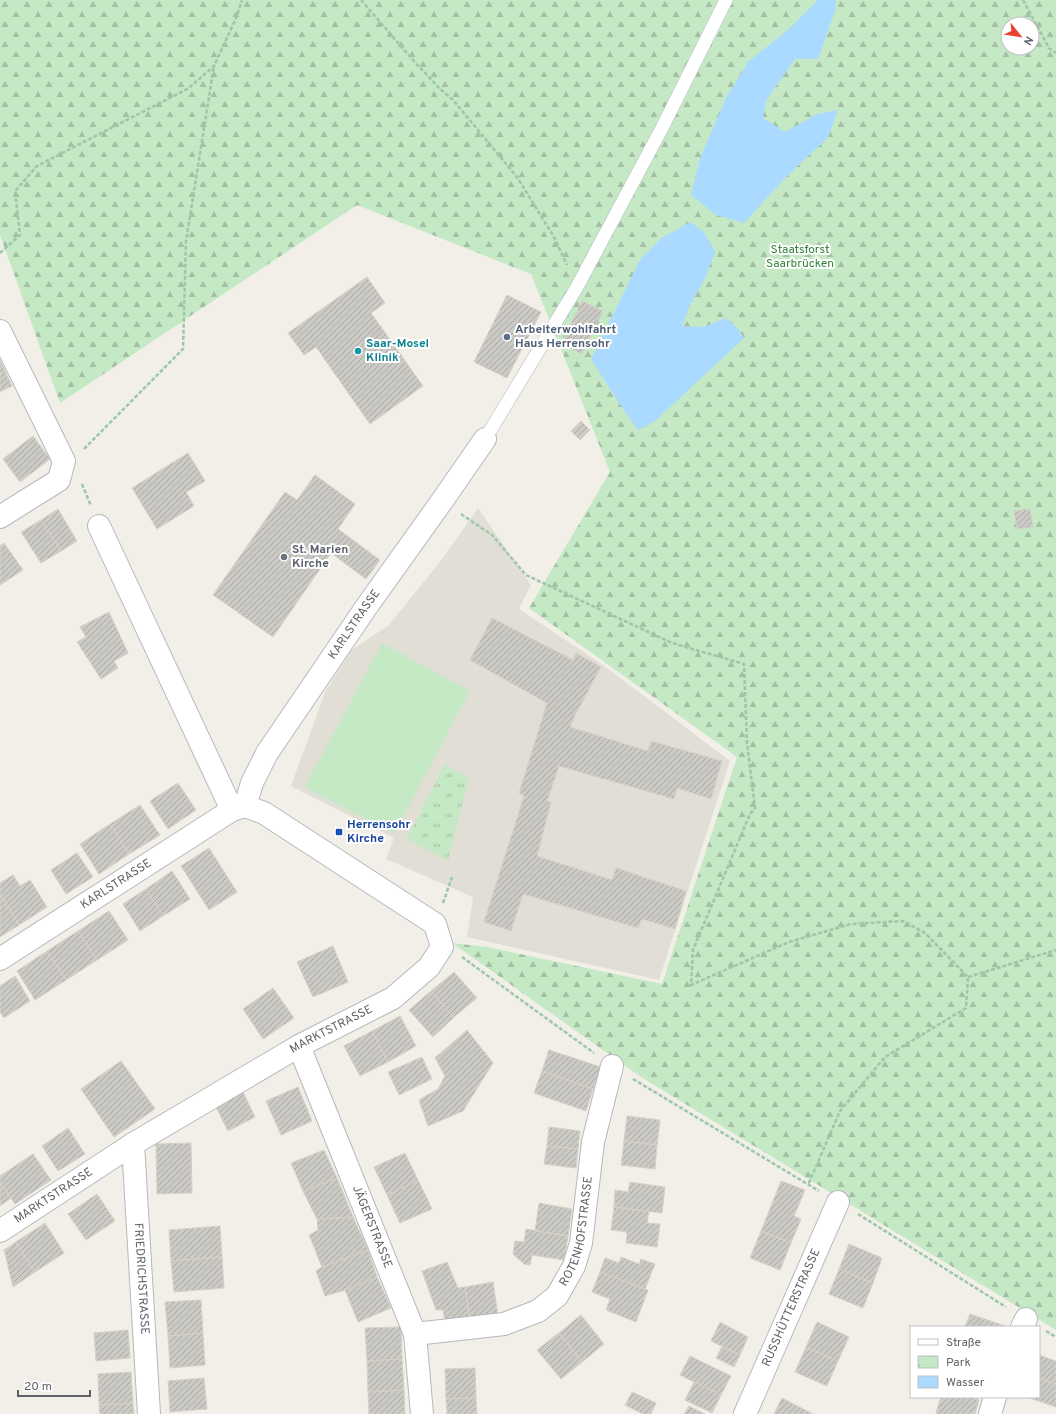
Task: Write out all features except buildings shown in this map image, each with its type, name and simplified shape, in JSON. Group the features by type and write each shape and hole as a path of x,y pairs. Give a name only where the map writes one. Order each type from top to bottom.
{"street":[{"path":"0,331 64,461 59,480 0,517"},
{"name":"KARLSTRASSE","path":"0,959 238,808 267,754 367,606 485,439"},
{"path":"99,526 238,808"},
{"name":"MARKTSTRASSE","path":"0,1231 133,1144 299,1046 393,998 429,967 442,947 434,924 264,813 238,808"},
{"name":"JÄGERSTRASSE","path":"299,1046 415,1334 422,1414"},
{"name":"ROTENHOFSTRASSE","path":"415,1334 504,1324 538,1311 557,1296 574,1266 581,1243 593,1142 612,1066"},
{"name":"FRIEDRICHSTRASSE","path":"133,1144 150,1414"},
{"name":"RUSSHÜTTERSTRASSE","path":"745,1414 838,1202"},
{"path":"990,1414 995,1398"}],"lane":[{"path":"485,439 577,287 662,128 726,0"}],"path":[{"path":"99,526 80,478 62,471 183,349 186,241 214,66 237,16 242,0"},
{"path":"362,0 412,59 439,88 453,100 517,177 554,237 577,287"},
{"path":"1023,0 1049,48 1056,53"},
{"path":"0,253 20,236 15,191 37,166 189,88 214,66"},
{"path":"442,501 492,535 526,575 672,643 744,664 746,743 755,808 750,814 693,950 691,985 790,942 850,924 903,921 925,933 968,976 966,1008 885,1057 840,1111 808,1185"},
{"path":"448,889 452,877"},
{"path":"968,976 1056,950"},
{"path":"463,958 612,1066 838,1202 1024,1323"},
{"path":"1040,1330 1056,1337"}],"shaded area":[{"path":"478,508 531,585 519,609 603,665 730,761 659,980 467,937 473,897 386,859 394,838 291,786 326,690 353,649 389,625 443,558"}],"green space":[{"name":"Staatsforst Saarbrücken","path":"0,0 1056,0 1056,1330 641,1077 452,943 487,947 662,984 737,757 529,608 610,472 531,274 357,205 60,403 0,235"},
{"path":"382,643 470,691 394,834 305,787"},
{"path":"445,764 469,778 448,861 407,839"}],"water":[{"path":"818,0 836,0 835,11 818,59 795,59 767,99 763,118 785,132 817,114 838,110 828,138 788,175 744,223 716,215 691,195 700,158 727,96 749,61 788,30"},
{"path":"690,222 704,232 715,252 706,276 690,305 682,326 703,327 726,318 739,330 744,338 654,422 638,430 591,359 641,258 662,238"}],"place":[{"name":"Arbeiterwohlfahrt Haus Herrensohr","path":"507,337"},
{"name":"Saar-Mosel Klinik","path":"358,351"},
{"name":"St. Marien Kirche","path":"284,557"},
{"name":"Herrensohr Kirche","path":"339,832"}]}
